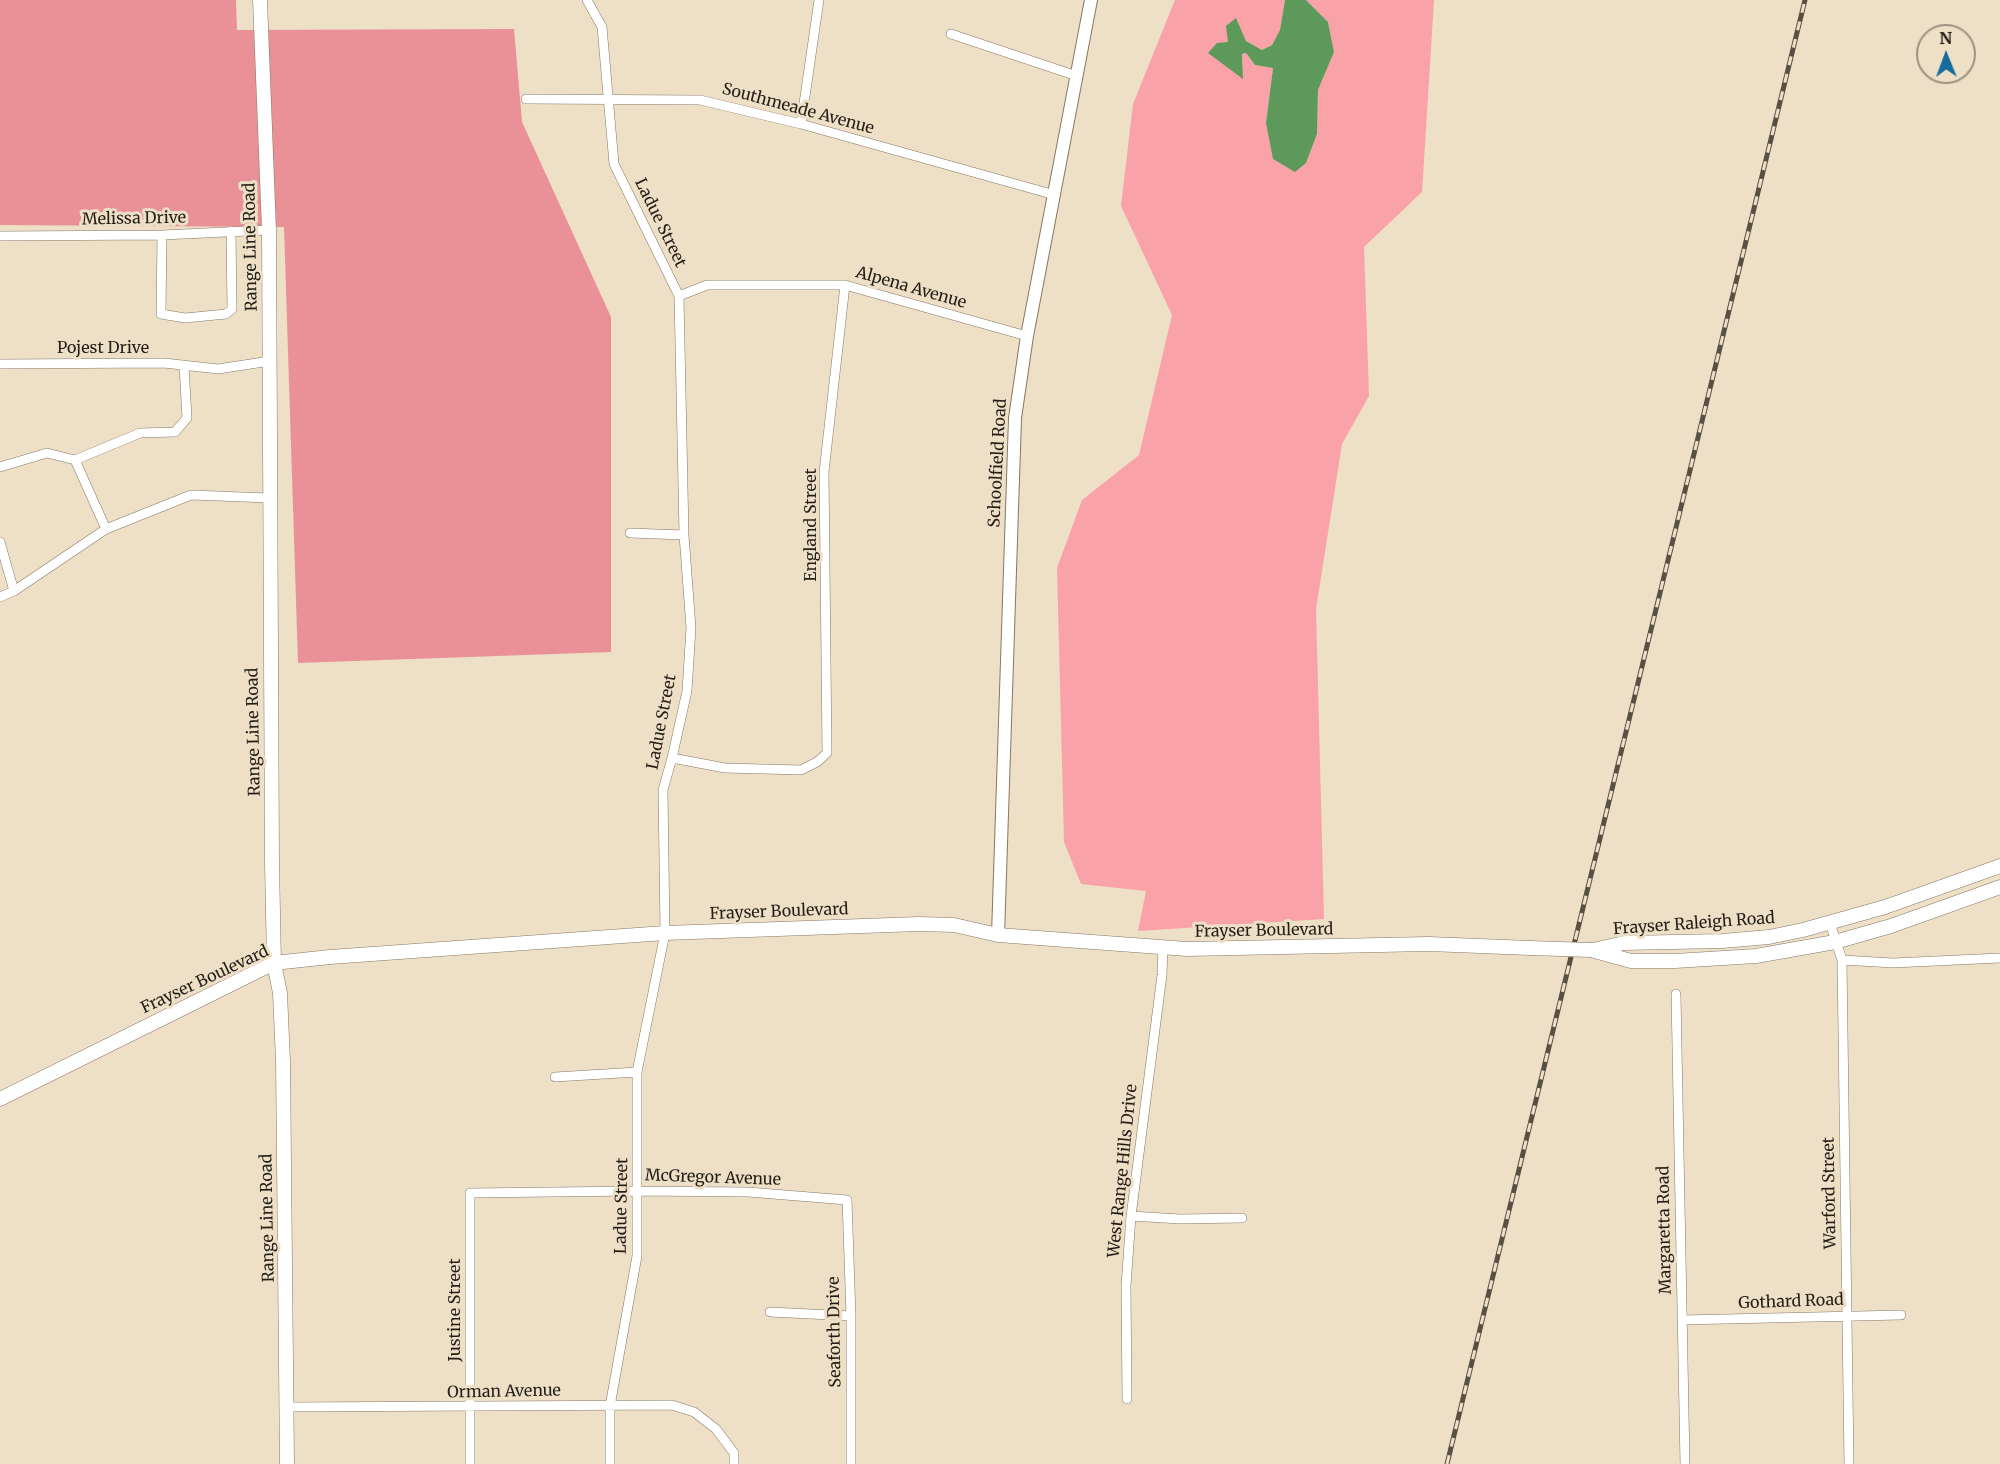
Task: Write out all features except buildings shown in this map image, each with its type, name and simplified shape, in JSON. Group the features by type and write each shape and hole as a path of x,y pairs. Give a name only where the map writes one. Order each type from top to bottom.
{"main road":[{"name":"Range Line Road","path":"260,0 269,230 269,498 274,963 280,993 283,1061 287,1464"},
{"name":"Frayser Raleigh Road","path":"1591,950 1624,943 1722,941 1768,937 1830,923 1885,907 2000,866"},
{"name":"Frayser Raleigh Road","path":"1591,950 1631,961 1756,956 1835,942 1891,926 2000,887"},
{"name":"Frayser Boulevard","path":"0,1100 274,963 664,933 919,924 954,925 998,935 1187,949 1429,944 1591,950"}],"street":[{"path":"801,124 819,0"},
{"name":"Schoolfield Road","path":"998,935 1014,418 1027,336 1091,0"},
{"name":"Ladue Street","path":"592,2 602,27 614,164 679,296 684,535 691,628 687,691 663,790 664,933 637,1072 637,1256 610,1406 610,1464"},
{"path":"951,34 1077,76"},
{"name":"Southmeade Avenue","path":"526,99 700,100 801,124 1055,195"},
{"name":"Melissa Drive","path":"0,236 162,235 269,230"},
{"path":"162,235 161,314 185,318 226,314 232,309 231,231"},
{"name":"Alpena Avenue","path":"679,296 707,285 845,285 1027,336"},
{"name":"England Street","path":"672,758 736,769 801,770 817,762 827,753 824,472 845,285"},
{"name":"Pojest Drive","path":"0,364 164,363 226,369 230,366 270,361"},
{"path":"0,467 47,453 75,460 140,433 175,432 187,418 184,366"},
{"path":"75,460 106,529"},
{"path":"0,597 14,591 106,529 191,495 269,498"},
{"path":"630,533 684,535"},
{"path":"0,542 14,591"},
{"name":"Warford Street","path":"1830,923 1842,960 1849,1464"},
{"name":"West Range Hills Drive","path":"1127,1399 1126,1286 1131,1216 1162,975 1162,948"},
{"path":"1842,960 1893,963 2000,958"},
{"name":"Margaretta Road","path":"1676,994 1685,1464"},
{"path":"555,1077 637,1072"},
{"name":"McGregor Avenue","path":"470,1193 748,1192 847,1200"},
{"name":"Justine Street","path":"470,1193 470,1464"},
{"name":"Seaforth Drive","path":"847,1200 851,1316 851,1464"},
{"path":"1131,1216 1180,1219 1242,1218"},
{"path":"770,1312 851,1316"},
{"name":"Gothard Road","path":"1682,1320 1901,1315"},
{"name":"Orman Avenue","path":"287,1407 469,1408 672,1405 694,1412 716,1429 734,1454 734,1464"}],"shaded area":[{"path":"0,0 236,0 237,30 514,29 522,122 611,317 611,652 298,663 284,227 0,225"},
{"path":"1175,0 1285,0 1280,30 1272,45 1262,50 1246,41 1235,19 1243,78 1242,54 1246,53 1255,65 1273,68 1266,123 1306,163 1317,134 1318,90 1334,52 1328,22 1306,0 1434,0 1422,192 1364,247 1369,396 1342,444 1316,609 1324,919 1138,931 1146,891 1081,884 1064,842 1057,568 1082,500 1139,455 1172,315 1121,206 1133,104"},
{"path":"1285,0 1306,0 1328,22 1334,52 1318,90 1317,134 1306,163 1295,172 1273,159 1266,123 1273,68 1255,65 1246,53 1242,54 1243,79 1208,53 1217,43 1228,42 1226,26 1236,18 1246,41 1262,50 1272,45 1280,30"}],"railway":[{"path":"1447,1464 1805,0"}]}
